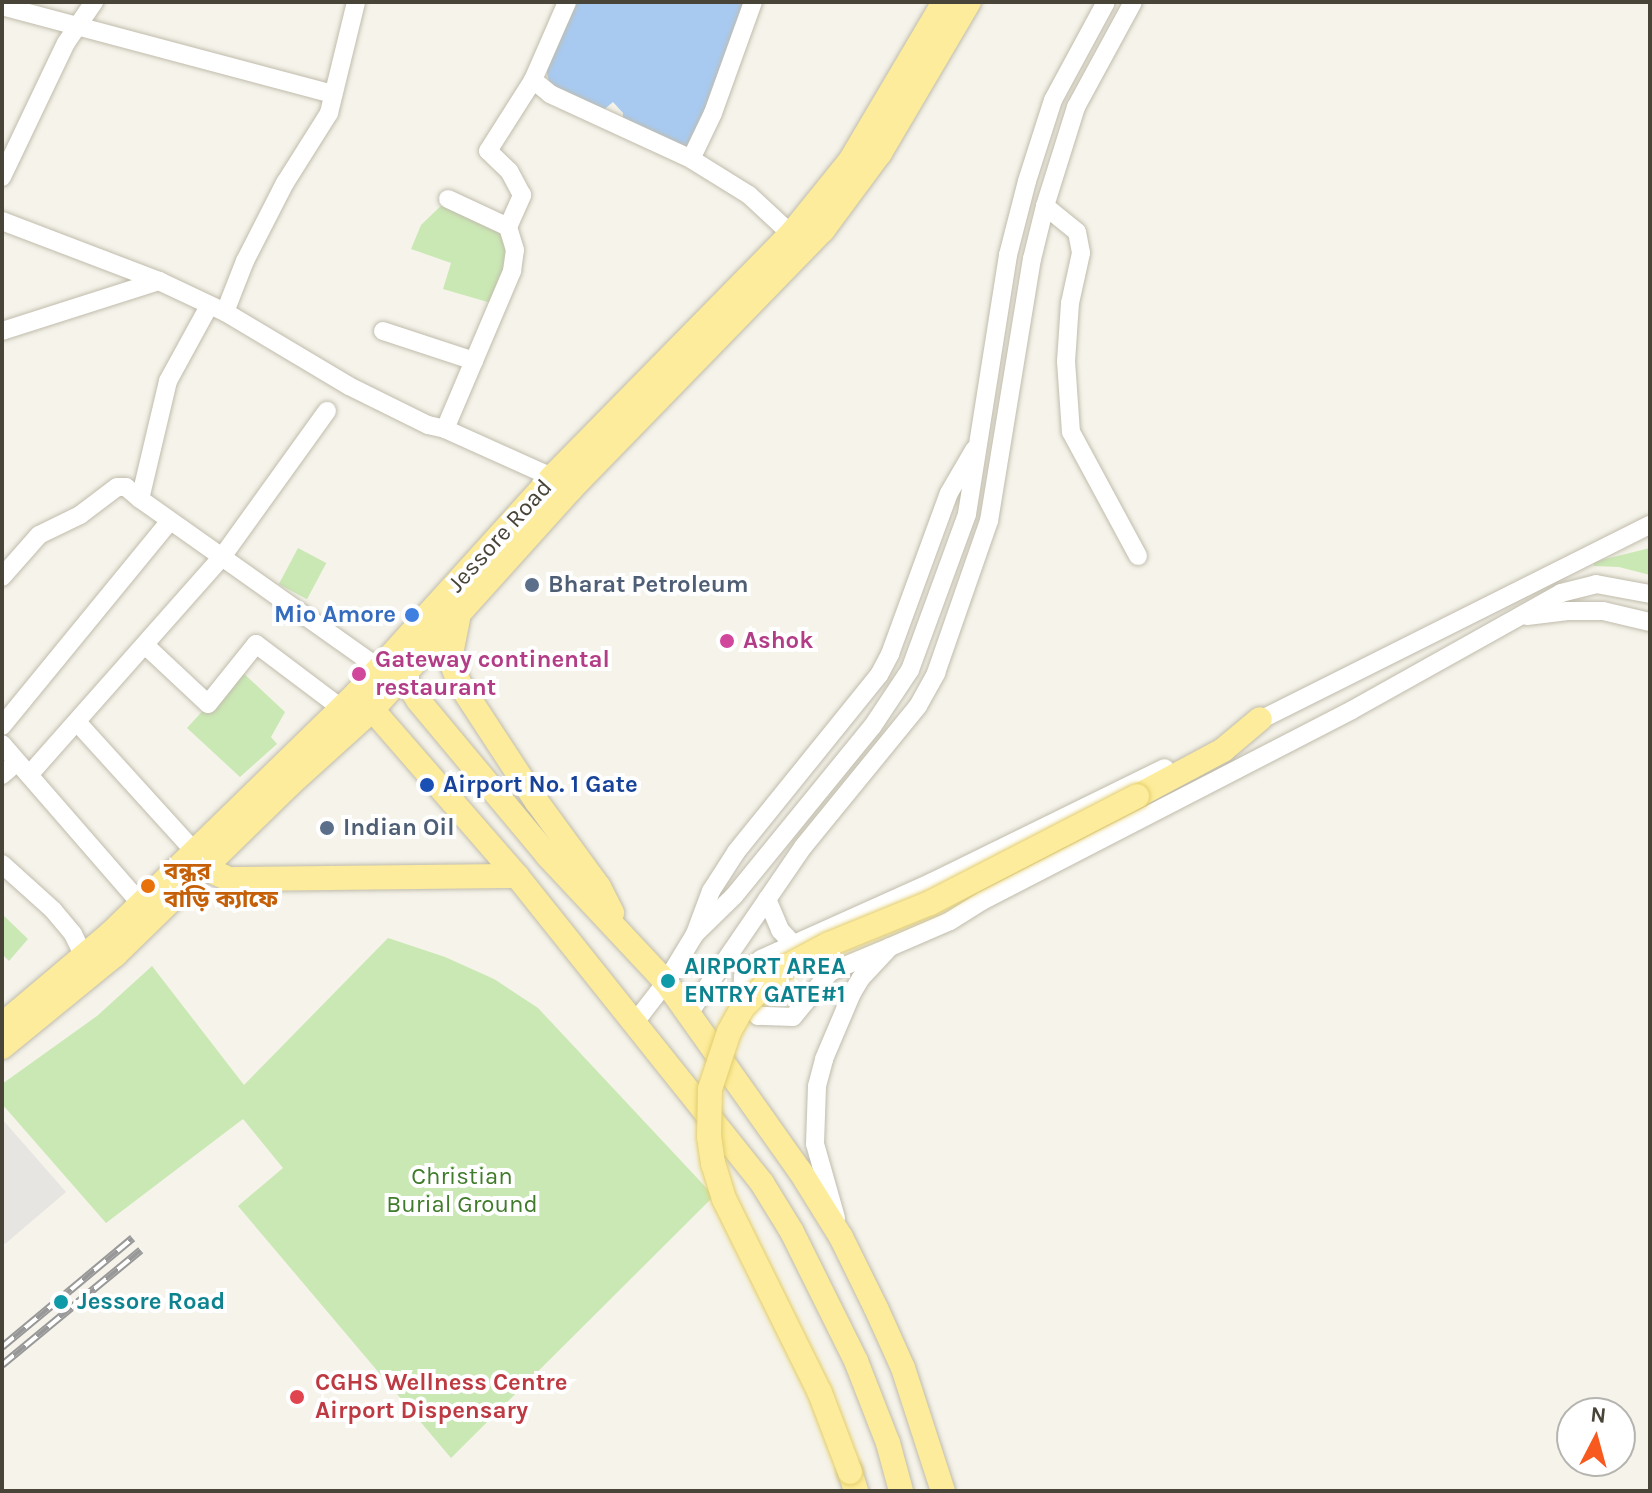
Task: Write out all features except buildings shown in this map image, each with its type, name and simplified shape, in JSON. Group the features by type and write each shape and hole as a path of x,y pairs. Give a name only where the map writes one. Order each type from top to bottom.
{"main road":[{"name":"Jessore Road","path":"392,668 552,477 791,234 850,161 944,2"},
{"name":"Jessore Road","path":"392,668 460,613 579,480 823,230 880,153 969,2"},
{"path":"460,613 450,650 452,669 537,802 599,887 618,933"},
{"path":"2,1025 115,955 199,859 392,668 480,776 618,933 666,982 782,1144 841,1237 876,1308 903,1368 943,1491"},
{"path":"357,704 517,876 636,1021 762,1183 792,1232 856,1361 888,1443 901,1491"},
{"path":"853,1482 820,1393 724,1199 713,1164 709,1137 710,1089 729,1032 750,999 780,970 829,944 930,903 1137,796 1223,750 1260,719"},
{"path":"199,859 229,879 517,876"},
{"path":"2,1047 19,1015 140,903 199,859"}],"street":[{"path":"2,177 34,106 94,2"},
{"path":"140,499 168,381 217,309 285,183 329,113 356,2"},
{"path":"445,429 512,271 515,250 508,227 522,195 509,171 488,151 533,80 567,2"},
{"path":"691,159 713,113 753,2"},
{"path":"695,934 730,902 902,685 961,536 980,441 1008,255 1024,191 1053,100 1106,2"},
{"path":"690,1012 803,847 918,706 936,673 989,521 1028,277 1045,206 1076,107 1133,2"},
{"path":"2,6 333,94"},
{"path":"533,80 550,94 691,159 749,195 791,234"},
{"path":"448,199 508,227"},
{"path":"1045,206 1077,232 1081,253 1070,303 1066,361 1071,432 1138,556"},
{"path":"2,221 159,281 217,309 349,386 428,425 445,429 552,477"},
{"path":"2,331 159,281"},
{"path":"383,331 474,361"},
{"path":"2,775 23,768 77,722 222,557 327,411"},
{"path":"636,1021 666,982 695,934 711,891 736,852 879,675 949,493 980,441"},
{"path":"2,577 39,535 80,515 117,487 126,487 169,522 392,668"},
{"path":"2,726 169,522"},
{"path":"1649,526 932,882 761,959 743,977 742,996 749,1009 758,1016 793,1017 830,972 950,921 982,901 1352,710 1510,619 1578,586 1617,585 1650,594"},
{"path":"1510,619 1584,611 1650,622"},
{"path":"145,645 208,704 256,644 357,704"},
{"path":"77,722 199,859"},
{"path":"2,744 140,903"},
{"path":"2,864 53,910 84,957"},
{"path":"767,899 780,930 793,944"},
{"path":"841,1237 815,1144 817,1086 824,1059 852,993 861,978 890,947"}],"green space":[{"path":"448,199 489,220 515,250 498,305 443,289 451,263 411,249 421,225"},
{"path":"298,548 326,563 307,599 279,584"},
{"path":"1650,548 1650,575 1619,567 1594,566 1593,562"},
{"path":"240,670 285,712 271,737 277,744 240,777 187,728"},
{"path":"2,914 28,939 9,961 2,954"},
{"name":"Christian Burial Ground","path":"388,938 445,957 494,979 538,1008 714,1196 451,1458 238,1206 283,1168 243,1119 106,1223 2,1104 2,1084 97,1016 152,966 244,1085"}],"shaded area":[{"path":"2,1119 66,1192 5,1244 2,1241"}],"water":[{"path":"572,2 754,2 710,116 687,149 623,123 623,113 613,102 600,113 549,83 545,62"}],"railway":[{"path":"2,1347 133,1238"},
{"path":"2,1365 141,1250"}],"place":[{"name":"Bharat Petroleum","path":"532,585"},
{"name":"Mio Amore","path":"412,615"},
{"name":"Ashok","path":"727,641"},
{"name":"Gateway continental restaurant","path":"359,674"},
{"name":"Airport No. 1 Gate","path":"427,785"},
{"name":"Indian Oil","path":"327,828"},
{"name":"বন্ধুর বাড়ি ক্যাফে","path":"148,886"},
{"name":"AIRPORT AREA ENTRY GATE#1","path":"668,981"},
{"name":"Jessore Road","path":"61,1302"},
{"name":"CGHS Wellness Centre Airport Dispensary","path":"297,1397"}]}
